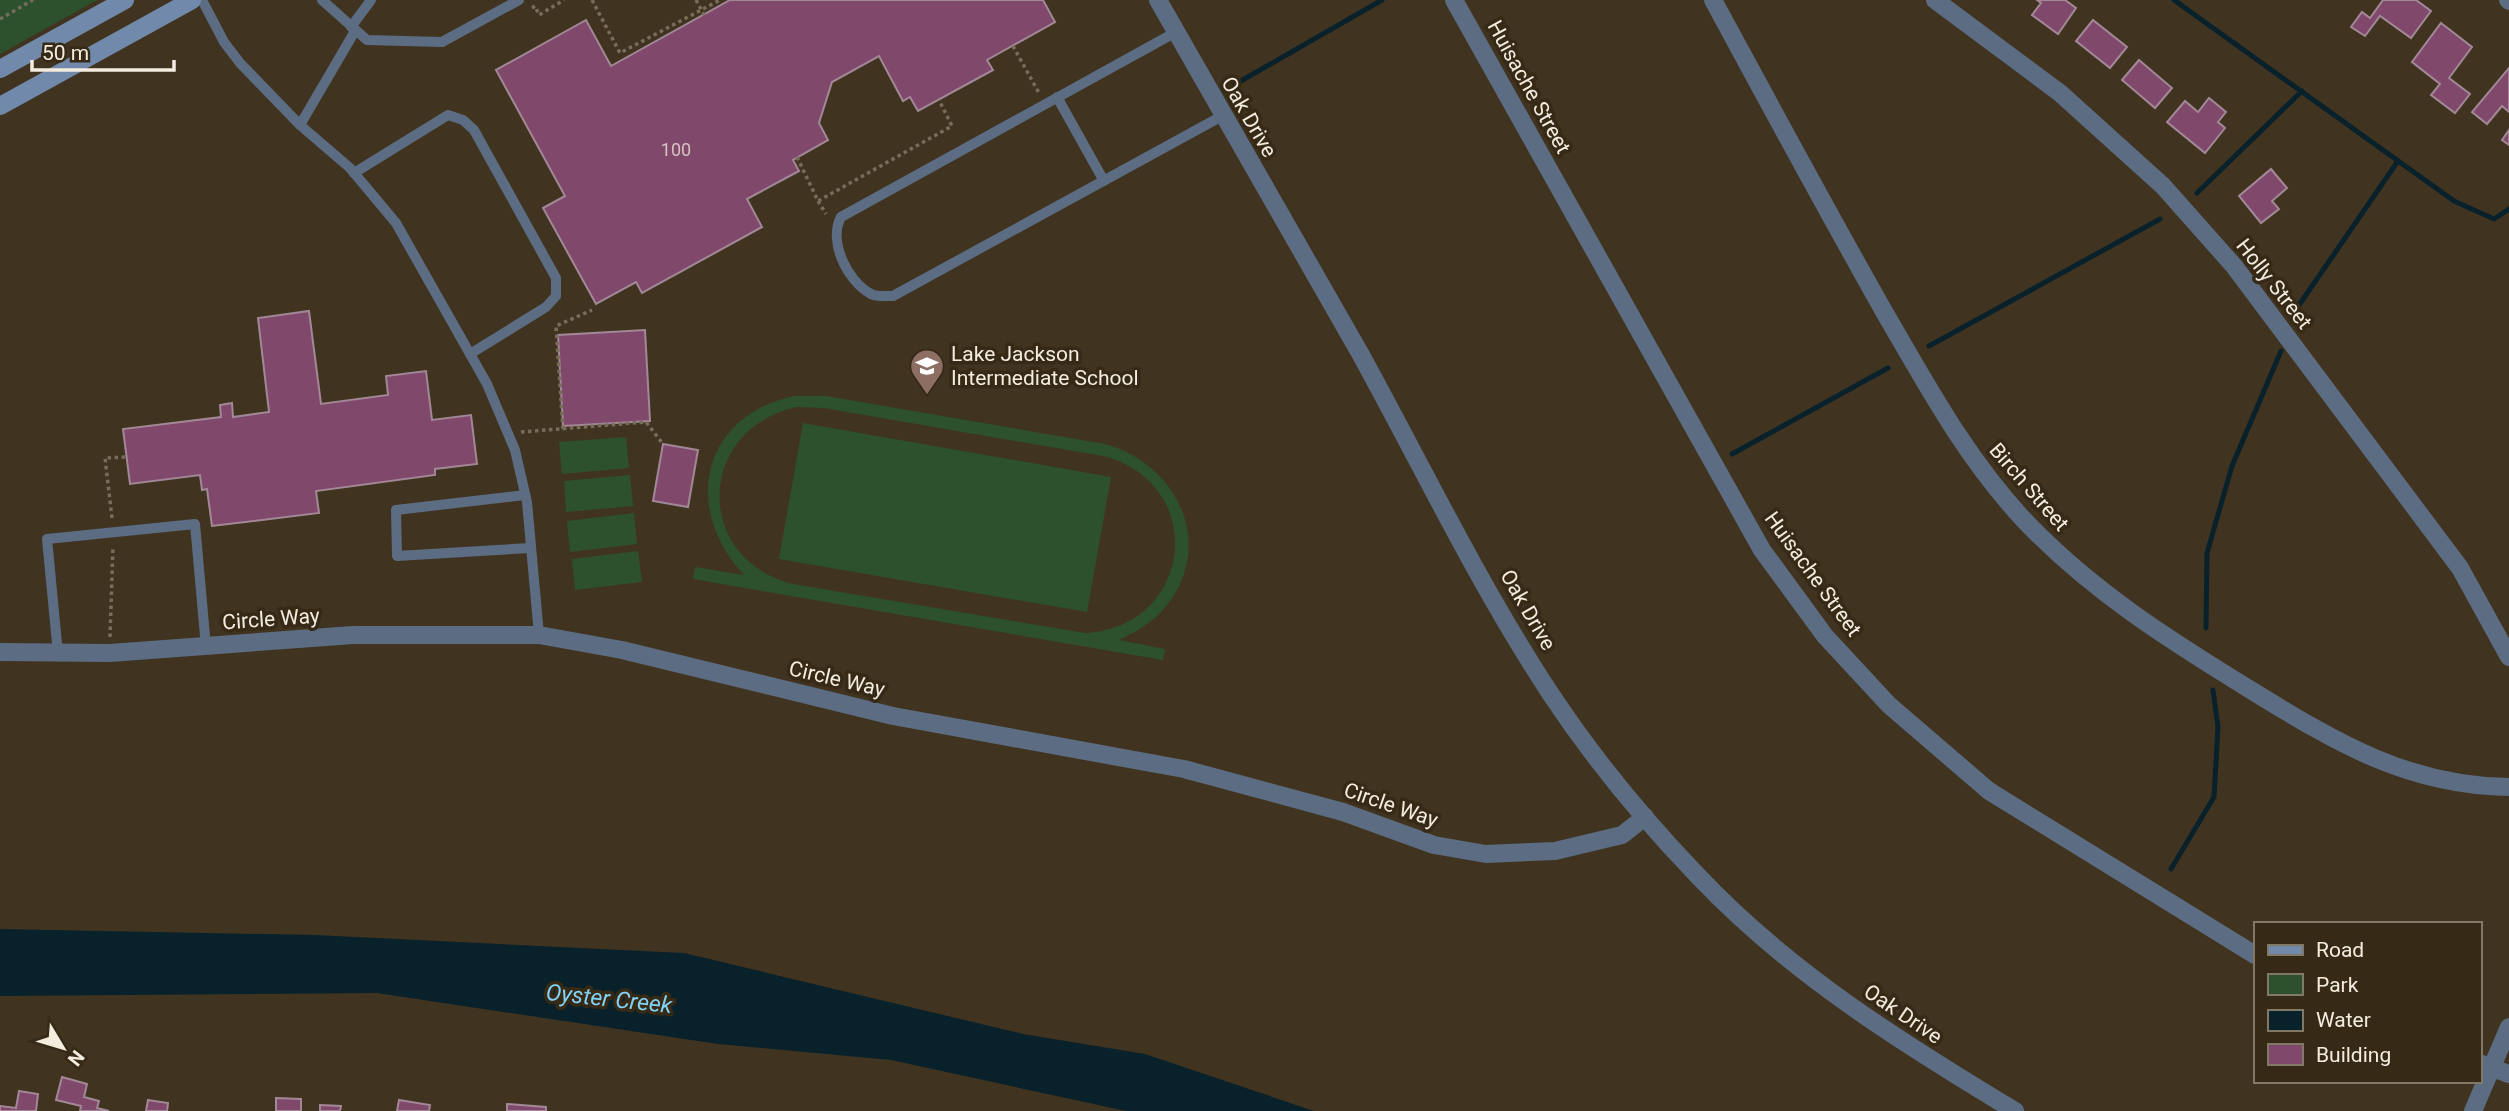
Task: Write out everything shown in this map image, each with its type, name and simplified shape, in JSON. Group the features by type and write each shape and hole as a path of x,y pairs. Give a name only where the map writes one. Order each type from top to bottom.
{"main road":[{"path":"0,69 125,0"},
{"path":"0,106 192,0"}],"street":[{"name":"Oak Drive","path":"1158,0 1531,661 1551,694 1645,817 1701,879 1822,988 1912,1049 2015,1111"},
{"name":"Huisache Street","path":"1454,0 1762,550 1825,636 1889,705 1989,791 2254,954"},
{"name":"Birch Street","path":"1713,0 1841,236 1956,437 1992,483 2059,555 2096,588 2159,634 2325,736 2401,771 2445,782 2509,787"},
{"name":"Holly Street","path":"1936,0 2060,93 2163,186 2234,266 2460,568 2509,657"},
{"name":"Circle Way","path":"0,652 58,654 206,647 353,635 539,635 622,650 893,716 1184,769 1343,812 1434,845 1486,855 1569,848 1622,835 1645,817"},
{"path":"2473,1111 2494,1069 2509,1027"}],"lane":[{"path":"202,0 224,42 240,63 300,125 354,173 396,223 470,354 508,433 525,495 539,635"},
{"path":"322,0 367,40 442,42 519,0"},
{"path":"300,125 371,0"},
{"path":"1175,32 841,218 834,229 835,243 858,285 874,296 893,296 1222,116"},
{"path":"1057,97 1104,181"},
{"path":"354,173 448,115 463,120 474,130 556,278 556,296 546,307 470,354"},
{"path":"525,495 396,510 397,556 530,548"},
{"path":"58,654 47,539 195,524 206,647"}],"path":[{"path":"0,19 33,0"},
{"path":"539,15 564,0"},
{"path":"592,0 620,54 720,0"},
{"path":"695,0 702,12"},
{"path":"1013,46 1045,104"},
{"path":"797,157 818,201 952,126 939,100"},
{"path":"563,429 556,326 592,310"},
{"path":"508,433 646,422 663,444"}],"green space":[{"path":"0,0 97,0 0,54"},
{"path":"794,396 826,396 1105,444 1130,454 1152,468 1169,487 1181,508 1188,532 1188,556 1181,581 1167,605 1151,621 1119,640 1165,649 1163,660 693,579 695,567 744,575 725,549 713,522 708,495 711,468 721,444 738,423 763,407","holes":["796,407 824,408 1103,456 1137,471 1160,494 1173,522 1175,552 1167,581 1149,607 1121,625 1085,633 793,584 760,570 737,549 724,523 720,495 725,467 739,441 763,420"]},
{"path":"803,423 1111,477 1087,612 779,559"},
{"path":"626,437 629,468 562,474 559,442"},
{"path":"630,475 633,506 566,512 564,481"},
{"path":"634,513 637,544 570,552 567,521"},
{"path":"638,551 642,582 575,590 572,559"}],"water":[{"name":"Oyster Creek","path":"0,929 315,935 684,953 1023,1034 1145,1054 1314,1111 1126,1111 891,1060 718,1044 377,993 0,996"}],"building":[{"path":"730,0 1043,0 1055,22 987,60 993,70 918,111 910,97 903,101 879,56 832,82 819,123 828,140 793,160 799,171 747,199 762,227 642,293 636,282 596,304 543,208 565,196 496,70 586,20 611,66"},
{"path":"2037,0 2065,0 2076,8 2058,34 2032,15 2041,3"},
{"path":"2383,0 2416,0 2431,11 2411,38 2380,16 2365,36 2351,27 2362,12 2370,18"},
{"path":"2093,20 2127,47 2110,68 2076,41"},
{"path":"2441,23 2472,47 2449,78 2470,94 2455,113 2431,95 2440,84 2412,62"},
{"path":"2139,60 2172,88 2155,108 2122,80"},
{"path":"2509,68 2509,112 2502,106 2487,124 2472,112"},
{"path":"2209,98 2226,112 2218,122 2225,128 2205,153 2167,122 2185,101 2198,112"},
{"path":"2509,130 2509,145 2502,140"},
{"path":"2271,169 2287,188 2272,201 2279,209 2261,223 2239,196"},
{"path":"309,311 321,404 388,395 386,376 426,371 432,420 471,415 477,464 435,469 435,475 316,491 319,513 212,526 207,489 202,490 200,475 130,484 123,429 221,417 220,405 232,403 233,417 269,412 258,318"},
{"path":"645,330 650,421 563,426 558,335"},
{"path":"663,444 698,450 688,507 653,501"},
{"path":"62,1077 87,1084 84,1097 99,1101 97,1108 109,1111 80,1111 81,1106 56,1100"},
{"path":"19,1091 38,1094 36,1111 0,1111 0,1106 16,1108"},
{"path":"276,1098 301,1099 301,1111 276,1111"},
{"path":"148,1100 168,1103 167,1111 146,1111"},
{"path":"399,1100 430,1105 429,1111 397,1111"},
{"path":"507,1104 546,1107 546,1111 507,1111"},
{"path":"320,1105 341,1106 340,1111 320,1111"}],"waterway":[{"path":"1234,85 1382,0"},
{"path":"2174,0 2454,201 2494,219 2509,209"},
{"path":"2197,193 2302,91"},
{"path":"2293,319 2297,308 2398,161"},
{"path":"1929,346 2160,219"},
{"path":"2206,628 2207,553 2232,466 2281,351"},
{"path":"1732,454 1888,368"},
{"path":"2171,869 2214,797 2218,727 2213,690"}],"place":[{"name":"Lake Jackson Intermediate School","path":"927,396"}]}
